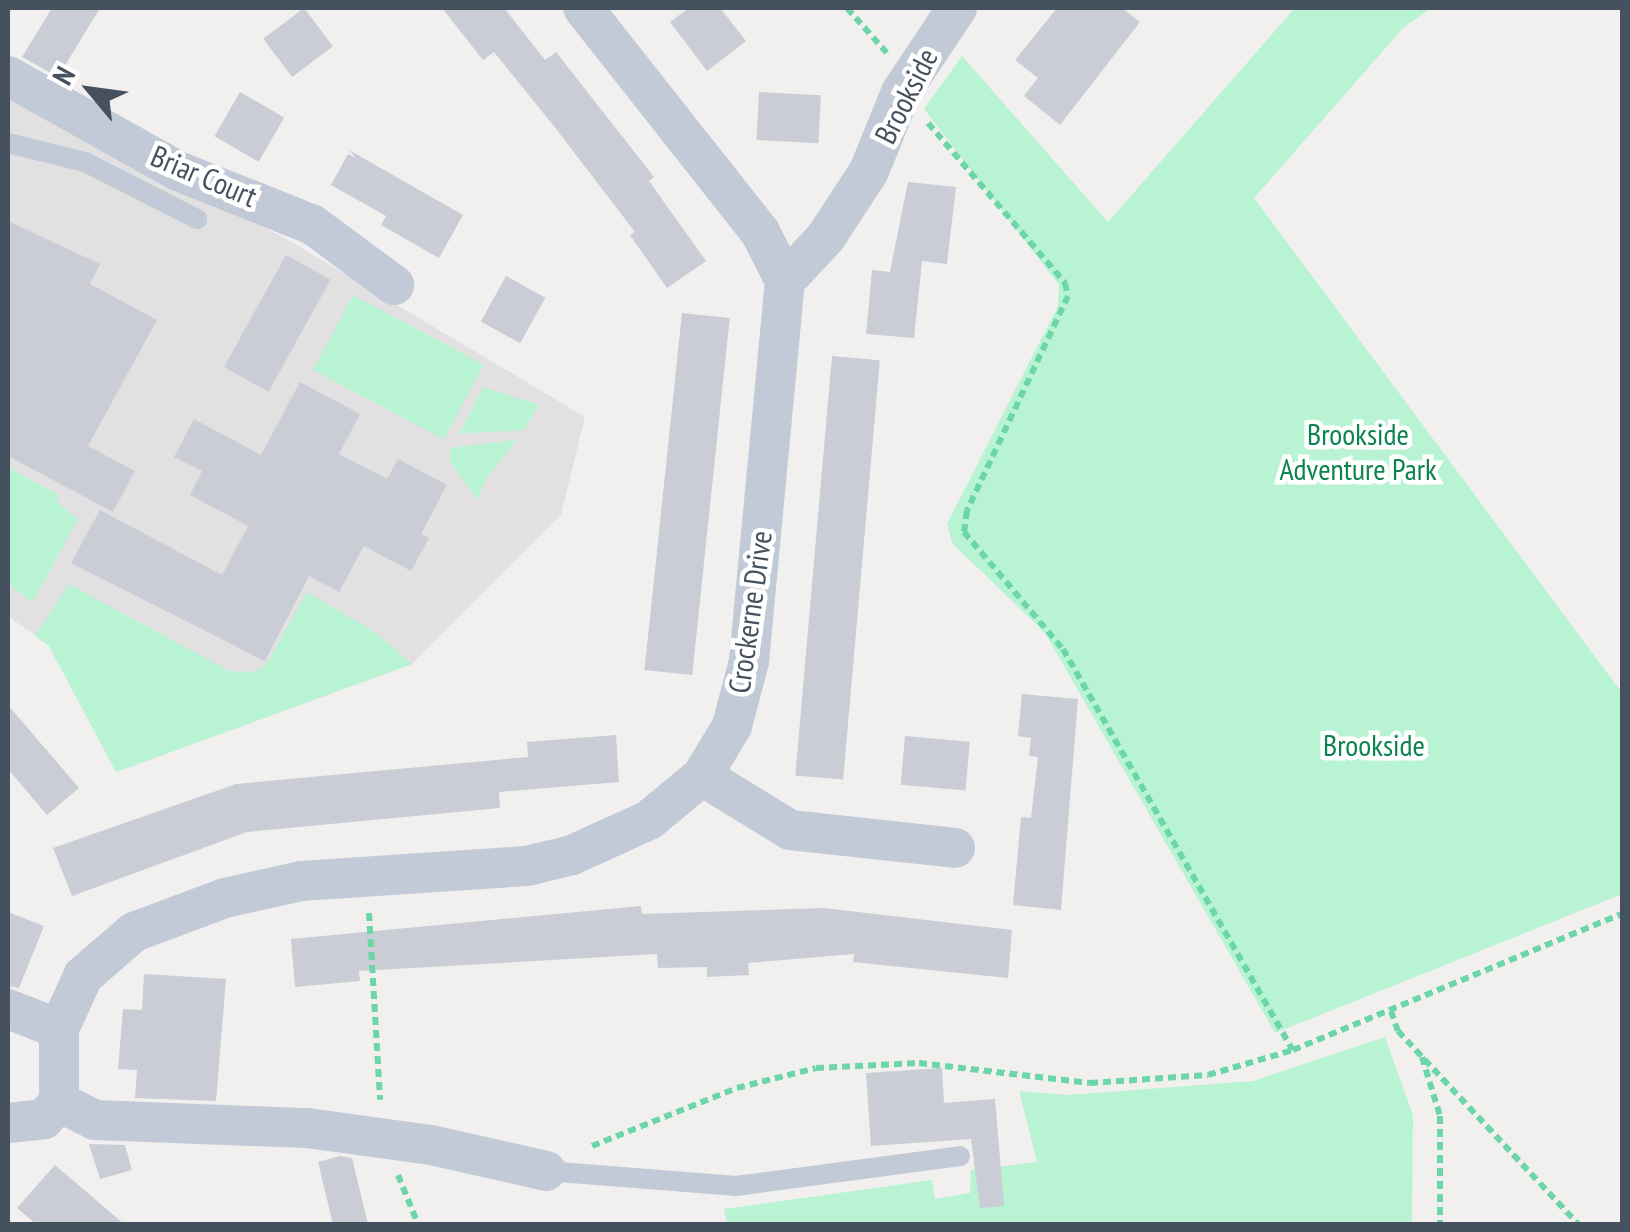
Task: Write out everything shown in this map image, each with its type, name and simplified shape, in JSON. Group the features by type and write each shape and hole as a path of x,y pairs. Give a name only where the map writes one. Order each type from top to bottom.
{"street":[{"path":"583,8 760,232 785,281"},
{"name":"Brookside","path":"785,281 826,237 869,171 901,92 956,8"},
{"name":"Briar Court","path":"8,76 178,170 313,225 394,285"},
{"name":"Crockerne Drive","path":"59,1102 59,1028 84,976 134,932 225,898 301,882 526,866 572,855 649,820 702,776 732,726 749,662 785,281"},
{"path":"702,776 790,830 956,848"},
{"path":"8,1009 59,1028"},
{"path":"8,1123 44,1119 59,1102 96,1120 382,1137 558,1160"}],"lane":[{"path":"8,143 85,162 197,219"},
{"path":"558,1160 736,1186 960,1156"}],"path":[{"path":"847,8 886,50 901,92 1065,283 1068,296 968,512 964,532 1062,648 1293,1050"},
{"path":"368,877 382,1137"},
{"path":"558,1160 660,1123 737,1088 816,1068 919,1063 1090,1083 1208,1075 1293,1050 1622,914"},
{"path":"1390,1012 1422,1056 1578,1224"},
{"path":"1422,1056 1440,1116 1440,1224"}],"shaded area":[{"path":"8,89 288,240 585,417 561,515 412,664 116,772 49,646 8,616"}],"green space":[{"name":"Brookside","path":"1295,8 1431,8 1403,28 1254,198 1622,693 1622,894 1275,1033 1045,633 952,543 947,524 1058,306 1059,285 924,109 962,56 1108,222"},
{"path":"353,295 484,364 444,440 313,370"},
{"path":"483,387 539,405 524,430 459,434"},
{"path":"517,440 486,479 477,500 450,461 450,448"},
{"path":"8,467 59,495 57,502 78,519 33,602 8,584"},
{"path":"69,584 229,671 254,672 266,665 307,592 373,631 412,664 116,772 49,646 35,636"},
{"path":"1385,1037 1413,1115 1412,1224 727,1224 724,1209 932,1180 935,1199 970,1193 971,1170 1037,1162 1019,1091 1068,1095 1253,1081"}],"building":[{"path":"52,8 100,8 58,77 22,57"},
{"path":"304,8 333,46 292,77 263,39"},
{"path":"442,8 504,8 545,60 556,52 654,177 649,181 706,261 667,288 630,235 635,232 557,130 494,52 483,60"},
{"path":"689,8 720,8 746,41 707,71 670,22"},
{"path":"1057,8 1122,8 1140,22 1060,125 1024,96 1038,78 1015,60"},
{"path":"240,92 284,117 259,162 214,136"},
{"path":"759,92 821,95 818,143 756,140"},
{"path":"349,150 463,215 439,258 381,225 386,216 331,185 348,154 356,158"},
{"path":"908,182 956,187 947,264 922,261 914,338 866,334 872,270 890,272"},
{"path":"8,221 100,264 90,284 157,320 88,446 135,471 113,512 8,456"},
{"path":"286,255 331,280 269,392 224,367"},
{"path":"506,276 545,298 520,343 481,321"},
{"path":"682,313 730,318 692,675 644,670"},
{"path":"832,356 880,360 843,780 795,775"},
{"path":"300,382 360,414 339,454 387,479 398,459 447,485 421,534 429,538 411,571 364,546 339,592 309,576 265,661 71,563 100,510 222,575 248,526 190,495 202,471 174,457 194,419 261,455"},
{"path":"1022,694 1078,699 1061,910 1013,905 1021,817 1031,818 1038,757 1029,756 1031,738 1018,736"},
{"path":"8,705 79,788 47,815 8,769"},
{"path":"616,735 619,782 499,792 500,808 247,832 72,896 53,848 236,784 528,757 527,742"},
{"path":"905,736 970,742 965,790 901,785"},
{"path":"641,906 642,914 824,908 1012,930 1008,978 853,962 854,954 748,963 749,975 707,977 707,967 658,968 657,954 359,971 360,981 295,987 291,939"},
{"path":"8,912 44,926 19,988 8,986"},
{"path":"144,974 226,979 216,1101 135,1098 137,1070 118,1069 123,1009 142,1010"},
{"path":"942,1068 944,1103 995,1099 1004,1206 980,1208 971,1139 871,1146 866,1073"},
{"path":"89,1144 125,1145 132,1170 100,1179"},
{"path":"340,1156 352,1158 368,1224 333,1224 318,1162"},
{"path":"55,1165 124,1224 36,1224 17,1208"}],"park label":[{"name":"Brookside Adventure Park","path":"1358,451"}]}
